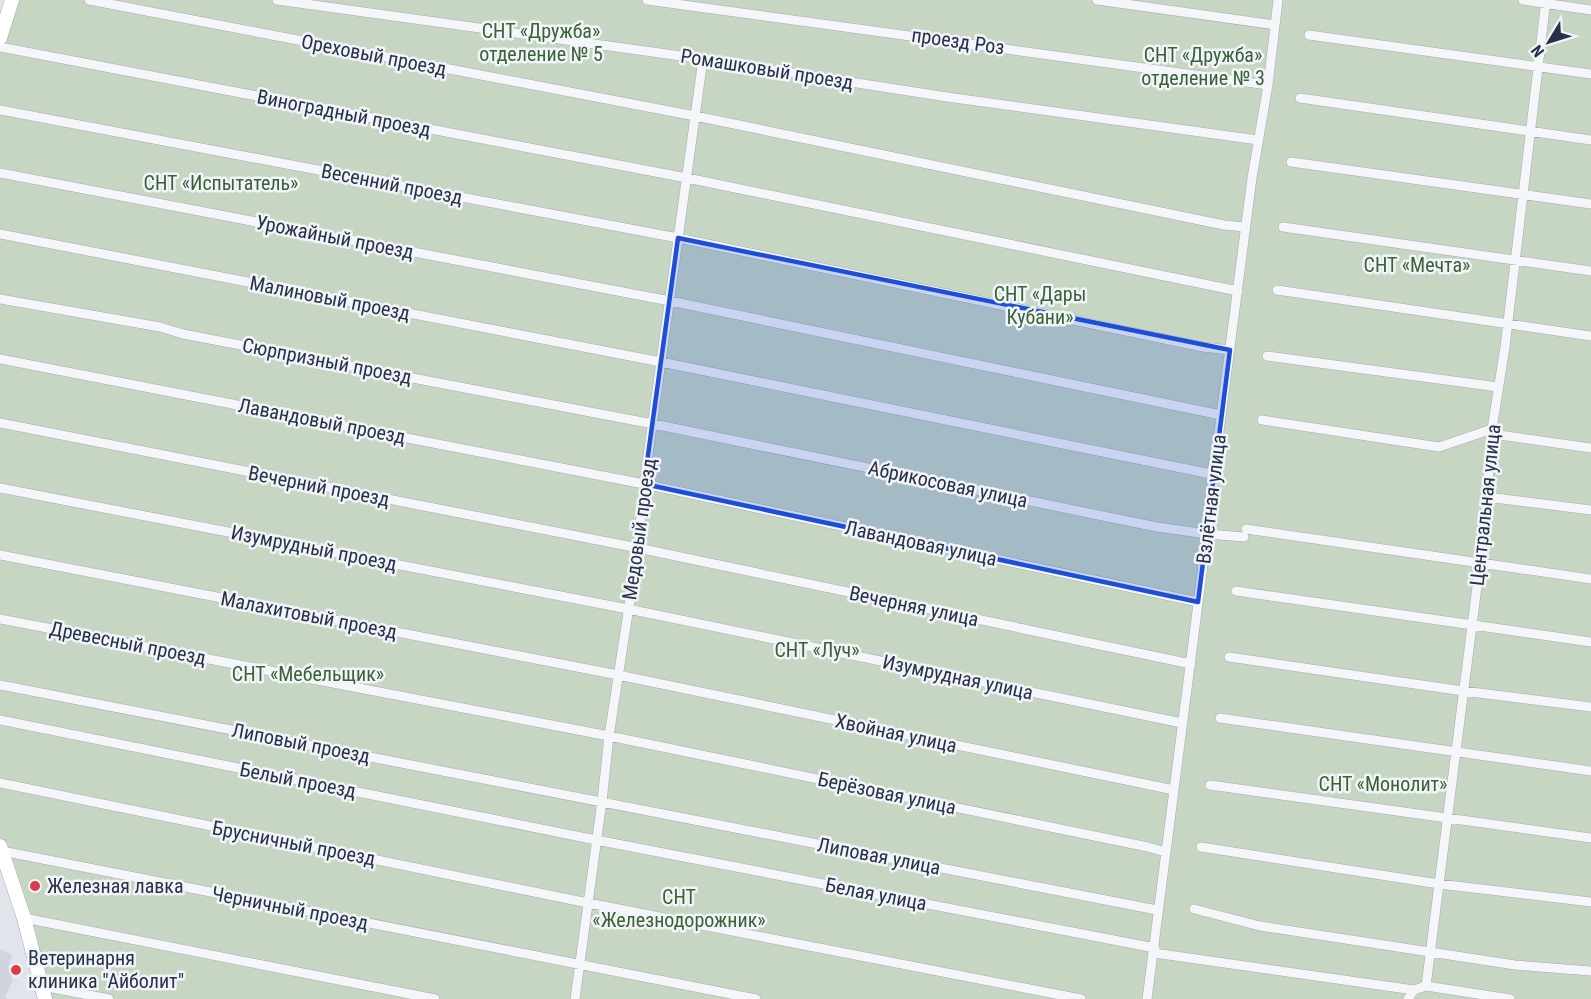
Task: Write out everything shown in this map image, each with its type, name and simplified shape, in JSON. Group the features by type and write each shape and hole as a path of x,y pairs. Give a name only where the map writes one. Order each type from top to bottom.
{"main road":[{"path":"0,38 12,0"},
{"path":"1,848 24,918 43,992"}],"street":[{"name":"Ореховый проезд","path":"89,0 694,116 1245,228"},
{"name":"Ромашковый проезд","path":"277,0 343,5 947,97 1258,140"},
{"name":"проезд Роз","path":"647,0 1268,85"},
{"path":"1096,0 1275,25"},
{"name":"Взлётная улица","path":"1147,999 1207,534 1214,503 1211,474 1216,455 1245,228 1268,85 1278,0"},
{"path":"1523,0 1591,10"},
{"name":"Центральная улица","path":"1426,986 1480,563 1492,431 1508,324 1546,2"},
{"path":"1309,34 1591,74"},
{"name":"Виноградный проезд","path":"0,47 687,178 1238,291"},
{"name":"Медовый проезд","path":"575,999 703,59"},
{"path":"1300,98 1591,140"},
{"name":"Весенний проезд","path":"0,110 678,238 1203,347 1230,350"},
{"path":"1291,162 1591,204"},
{"name":"Урожайный проезд","path":"0,173 670,301 1221,415"},
{"path":"1283,227 1591,271"},
{"name":"Малиновый проезд","path":"0,234 661,362 1211,474"},
{"path":"1277,290 1591,336"},
{"name":"Сюрпризный проезд","path":"0,299 160,327 183,334 653,424"},
{"path":"1267,356 1498,387"},
{"name":"Лавандовый проезд","path":"0,359 644,484"},
{"path":"1262,420 1439,447 1492,431 1591,448"},
{"name":"Вечерний проезд","path":"0,423 638,548"},
{"name":"Абрикосовая улица","path":"653,424 1157,527 1207,534 1245,533 1591,579"},
{"name":"Лавандовая улица","path":"644,484 1198,602"},
{"name":"Изумрудный проезд","path":"0,488 628,609"},
{"path":"1487,496 1591,510"},
{"name":"Вечерняя улица","path":"638,548 1191,664"},
{"name":"Малахитовый проезд","path":"0,555 618,675"},
{"path":"1236,591 1591,642"},
{"name":"Изумрудная улица","path":"628,609 1182,723"},
{"name":"Древесный проезд","path":"0,619 609,736"},
{"path":"1229,657 1462,691 1591,707"},
{"name":"Хвойная улица","path":"618,675 1174,790"},
{"name":"Липовый проезд","path":"0,685 602,801"},
{"path":"1220,718 1591,771"},
{"name":"Белый проезд","path":"0,720 596,840"},
{"name":"Берёзовая улица","path":"609,736 1165,852"},
{"name":"Брусничный проезд","path":"0,783 588,903 1081,999"},
{"path":"1210,785 1591,838"},
{"name":"Липовая улица","path":"602,801 1157,910"},
{"name":"Белая улица","path":"596,840 1154,951 1414,990"},
{"path":"1201,847 1439,884 1591,903"},
{"name":"Черничный проезд","path":"1,848 756,999"},
{"path":"1194,909 1260,926 1515,965 1591,971"},
{"path":"24,918 435,999"},
{"path":"1408,999 1414,990 1426,986 1510,999"},
{"path":"43,992 109,999"}],"highlighted area":[{"path":"678,238 1230,350 1198,602 644,484"}],"shaded area":[{"path":"0,949 12,955 8,968 14,971 11,979 22,984 13,980 5,997 8,999 0,999"}],"green space":[{"path":"12,0 1591,0 1591,999 45,999 0,846 0,38"}],"place":[{"name":"Железная лавка","path":"35,886"},
{"name":"Ветеринарня клиника \"Айболит\"","path":"16,970"}],"park label":[{"name":"СНТ «Дружба» отделение № 5","path":"541,42"},
{"name":"СНТ «Дружба» отделение № 3","path":"1203,66"},
{"name":"СНТ «Испытатель»","path":"221,183"},
{"name":"СНТ «Мечта»","path":"1417,265"},
{"name":"СНТ «Дары Кубани»","path":"1040,306"},
{"name":"СНТ «Луч»","path":"817,650"},
{"name":"СНТ «Мебельщик»","path":"308,674"},
{"name":"СНТ «Монолит»","path":"1383,784"},
{"name":"СНТ «Железнодорожник»","path":"679,908"}]}
